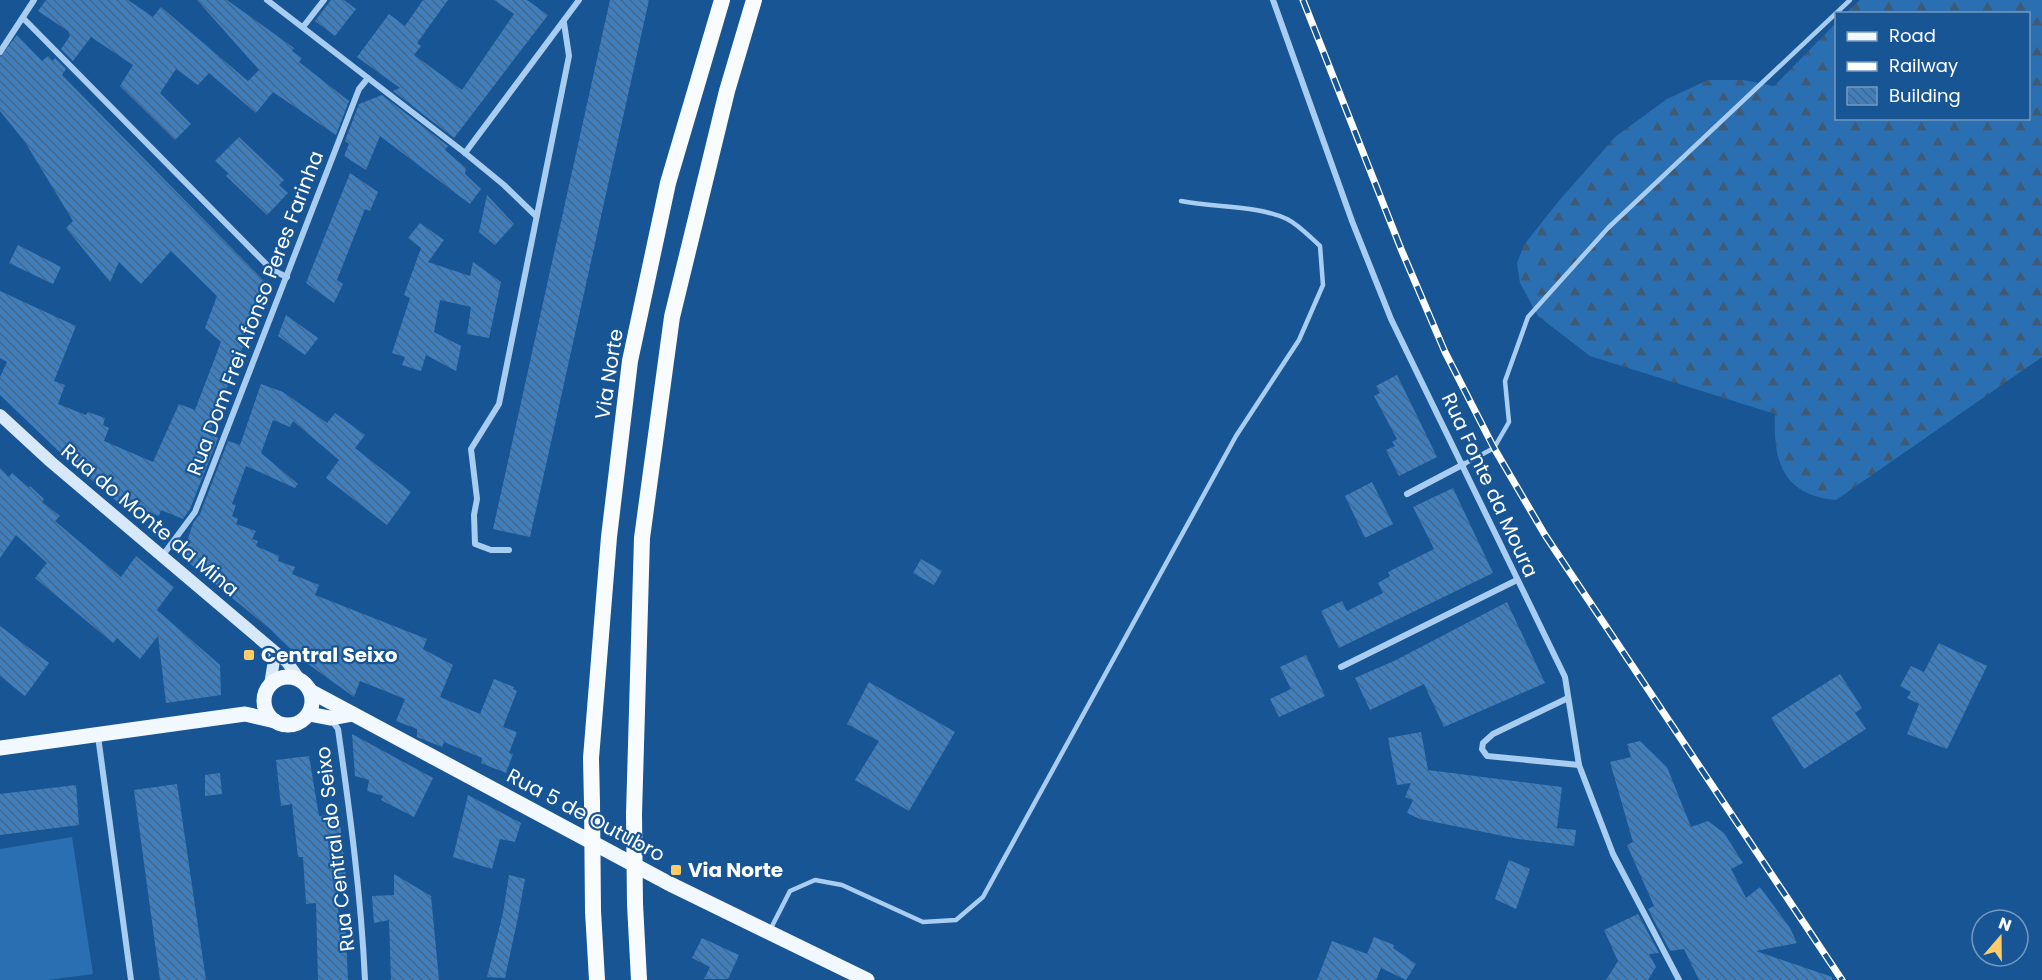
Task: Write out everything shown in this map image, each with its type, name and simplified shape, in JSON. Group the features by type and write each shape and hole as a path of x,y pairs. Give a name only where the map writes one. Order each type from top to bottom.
{"highway":[{"name":"Via Norte","path":"597,980 593,911 591,758 609,537 630,361 668,183 722,0"},
{"path":"639,980 634,814 642,538 672,317 727,91 754,0"}],"main road":[{"name":"Rua do Monte da Mina","path":"0,415 51,462 163,555 294,669 305,685"},
{"path":"275,654 265,709 275,721"},
{"path":"0,748 245,714 282,724 295,724 309,714 312,706 305,685 284,677 268,689 257,704 245,714"},
{"name":"Rua 5 de Outubro","path":"305,685 352,714 668,883 867,980"},
{"path":"309,714 330,718 352,714"}],"street":[{"path":"267,0 465,153 504,185 536,216"},
{"path":"303,27 324,0"},
{"path":"465,153 579,0"},
{"name":"Rua Fonte da Moura","path":"1273,0 1352,221 1391,319 1464,464 1517,580 1565,677 1579,765 1613,854 1679,980"},
{"path":"0,52 23,18 31,1"},
{"path":"23,18 272,270 287,277"},
{"path":"509,550 492,550 475,544 474,515 477,499 471,449 499,404 569,56 564,22"},
{"name":"Rua Dom Frei Afonso Peres Farinha","path":"163,555 195,512 359,89 368,78"},
{"path":"1407,494 1464,464"},
{"path":"1341,667 1517,580"},
{"path":"1568,698 1493,735 1483,743 1482,750 1487,756 1501,760 1579,765"},
{"name":"Rua Central do Seixo","path":"330,718 338,729 353,824 363,918 365,980"},
{"path":"98,736 131,980"}],"lane":[{"path":"1837,12 1850,0"},
{"path":"1464,464 1494,448 1509,422 1505,381 1528,317 1608,228 1835,14"},
{"path":"768,932 790,891 814,880 842,885 923,922 956,920 983,897 1236,436 1299,340 1323,285 1320,246 1290,220 1268,212 1210,207 1181,201"}],"green space":[{"path":"1860,0 2042,0 2042,357 1836,500 1818,497 1804,491 1785,473 1776,447 1775,414 1590,356 1538,316 1520,283 1517,263 1524,245 1615,137 1667,99 1708,80 1743,80 1774,86 1835,24 1835,120 2030,120 2030,12 1847,12"},
{"path":"72,837 93,974 48,980 0,980 0,849"}],"building":[{"path":"46,0 128,0 153,17 161,7 248,81 259,70 197,0 227,0 294,48 292,51 302,58 299,62 349,101 336,135 273,92 256,113 209,73 198,85 176,69 160,93 191,124 175,140 120,86 133,65 91,37 73,61 61,49 70,36 68,31 38,11"},
{"path":"331,0 344,0 356,9 335,36 315,21"},
{"path":"423,0 448,0 417,43 421,46 414,55 462,90 514,14 494,0 527,0 548,15 454,138 393,91 400,88 357,57 389,14 405,26"},
{"path":"610,0 649,0 530,537 493,529"},
{"path":"17,35 42,61 48,56 53,61 55,58 66,69 62,75 267,284 209,434 218,438 190,509 183,519 161,510 159,516 129,504 127,510 68,460 0,395 0,377 7,362 0,358 0,291 76,326 54,381 65,385 58,404 86,415 88,412 105,418 103,425 109,428 104,441 153,462 179,404 195,410 221,342 205,328 217,296 171,251 141,284 119,262 110,282 66,228 73,221 25,142 0,111 0,57"},
{"path":"382,95 448,146 445,150 466,168 465,174 481,189 470,204 380,136 366,170 344,156 349,144 345,141 359,104"},
{"path":"239,137 284,180 279,185 288,193 267,215 226,176 228,173 215,161"},
{"path":"350,173 378,192 370,211 365,209 337,280 343,284 334,303 306,283"},
{"path":"487,195 514,224 495,245 479,232"},
{"path":"420,223 444,240 428,262 470,276 473,262 501,282 489,338 467,334 471,307 440,300 434,332 461,346 456,371 426,355 421,371 402,365 405,357 392,353 410,298 404,295 421,248 408,238"},
{"path":"18,245 61,267 53,284 9,263"},
{"path":"286,315 318,338 305,355 278,336"},
{"path":"1397,375 1437,457 1399,476 1386,450 1395,446 1392,442 1397,439 1374,396 1380,393 1376,386"},
{"path":"261,384 283,392 327,423 335,413 365,435 355,448 411,492 387,525 326,478 339,460 293,421 290,427 273,420 261,453 298,484 295,488 246,466 232,504 236,505 232,516 238,519 236,524 256,531 252,539 258,541 256,546 279,556 278,561 295,567 292,574 319,585 315,595 427,639 423,649 453,665 440,697 480,714 494,679 514,687 513,689 517,691 503,727 517,732 509,753 513,754 506,773 481,763 482,758 444,742 442,747 417,737 417,729 396,721 405,699 360,681 354,697 301,659 270,629 182,557 193,523 200,514 228,441 240,445"},
{"path":"0,468 9,477 12,473 29,488 30,486 44,499 42,502 60,516 55,521 121,577 136,556 174,587 157,610 220,665 221,695 166,703 158,636 140,659 117,638 113,643 35,578 47,563 16,535 0,558"},
{"path":"1372,482 1393,524 1365,538 1345,496"},
{"path":"1453,488 1493,573 1339,648 1321,611 1342,601 1347,611 1383,593 1378,583 1390,576 1388,572 1434,549 1413,507"},
{"path":"921,559 942,571 934,585 913,573"},
{"path":"1507,602 1545,683 1444,727 1424,684 1370,710 1355,678 1396,660"},
{"path":"0,626 49,663 25,696 0,676"},
{"path":"1939,643 1987,666 1947,749 1907,734 1919,704 1907,698 1911,692 1900,686 1911,666 1924,672"},
{"path":"1306,655 1325,696 1279,717 1270,699 1291,689 1280,667"},
{"path":"1840,674 1862,708 1855,713 1866,729 1804,769 1771,718"},
{"path":"869,682 955,732 909,811 855,780 879,741 847,724"},
{"path":"1421,732 1428,770 1562,787 1557,828 1576,830 1574,846 1518,839 1420,819 1407,813 1413,800 1405,797 1411,783 1397,785 1388,738"},
{"path":"352,734 433,778 414,817 381,800 383,796 367,791 369,780 355,776"},
{"path":"1640,741 1667,767 1691,827 1708,821 1724,833 1743,863 1731,869 1746,898 1760,887 1790,928 1797,943 1756,951 1832,977 1832,980 1699,980 1684,949 1670,951 1648,909 1654,906 1627,845 1633,842 1610,762 1631,757 1627,744"},
{"path":"309,756 319,816 339,814 347,886 336,887 339,919 345,919 348,980 318,980 316,903 306,904 303,857 298,857 292,804 281,806 276,760"},
{"path":"220,773 222,794 205,796 205,775"},
{"path":"177,784 206,980 160,980 134,790"},
{"path":"76,785 79,825 0,835 0,794"},
{"path":"468,795 521,823 515,842 500,839 492,869 453,857"},
{"path":"1509,860 1530,869 1516,909 1495,899"},
{"path":"394,874 431,896 439,980 391,980 389,920 374,923 372,896 394,895"},
{"path":"509,875 525,879 505,978 487,977 503,913"},
{"path":"1638,914 1659,953 1649,954 1656,967 1648,980 1606,980 1618,961 1604,930"},
{"path":"1374,937 1394,945 1393,948 1416,964 1406,980 1381,968 1376,980 1317,980 1332,941 1367,954"},
{"path":"702,938 739,955 728,979 704,979 710,967 692,958"}],"railway":[{"path":"1303,0 1401,249 1445,352 1494,448 1545,535 1842,980"}],"place":[{"name":"Central Seixo","path":"249,655"},
{"name":"Via Norte","path":"676,870"}]}
